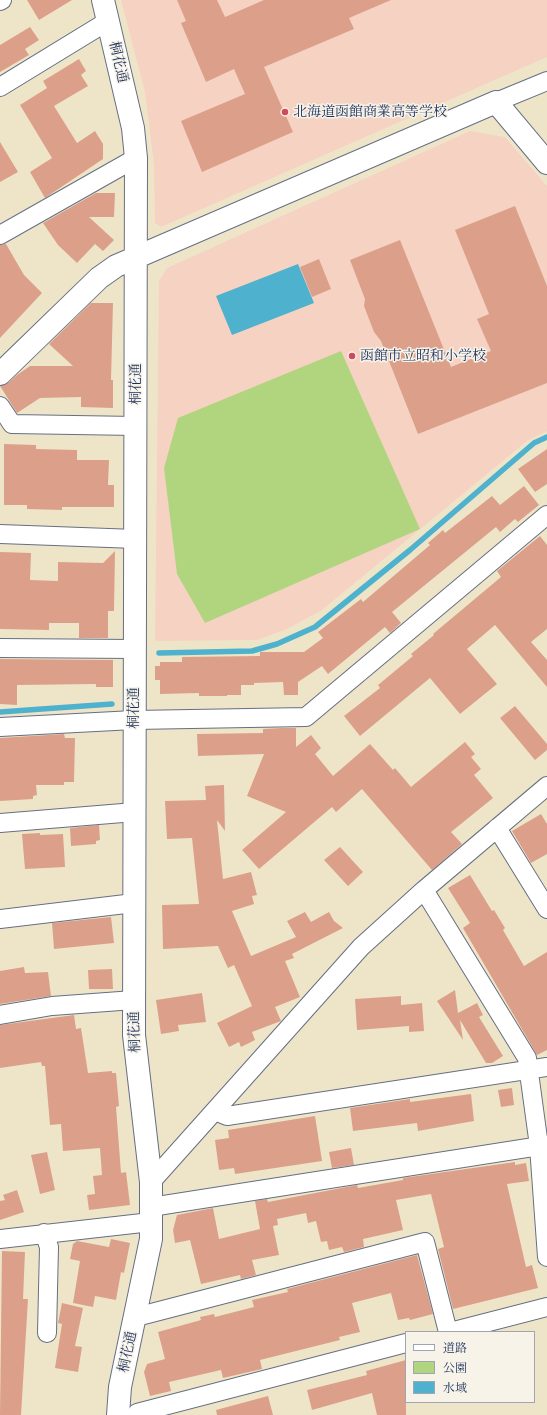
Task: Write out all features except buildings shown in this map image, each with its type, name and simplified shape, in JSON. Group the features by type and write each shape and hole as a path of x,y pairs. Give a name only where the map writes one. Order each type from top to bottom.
{"street":[{"path":"0,87 105,10"},
{"name":"桐花通","path":"105,10 133,128 136,158 134,1000 137,1068 151,1182 151,1239 136,1317 120,1387 127,1414"},
{"path":"0,374 99,278 116,266 547,80"},
{"path":"496,102 547,163"},
{"path":"0,236 136,158"},
{"path":"0,406 12,424 136,426"},
{"path":"0,727 134,720 306,717 547,514"},
{"path":"0,534 136,539"},
{"path":"0,648 135,650"},
{"path":"151,1182 361,947 424,890 547,786"},
{"path":"0,823 135,812"},
{"path":"497,828 547,909"},
{"path":"424,890 527,1058 543,1146 547,1257"},
{"path":"0,919 134,903"},
{"path":"0,1015 52,1006 134,1000"},
{"path":"215,1111 227,1116 547,1067"},
{"path":"0,1239 151,1215 543,1146"},
{"path":"44,1233 49,1246 47,1333"},
{"path":"136,1317 425,1242 449,1331"},
{"path":"453,1331 547,1307"},
{"path":"127,1414 405,1343"}],"shaded area":[{"name":"北海道函館商業高等学校","path":"121,0 547,0 547,57 161,227 155,223 154,165 145,92"},
{"name":"函館市立昭和小学校","path":"470,131 505,137 547,186 547,431 527,441 322,610 287,629 257,640 155,641 159,281 167,268"}],"green space":[{"path":"341,351 420,529 205,623 177,574 164,468 178,418"}],"water":[{"path":"298,264 314,303 232,335 216,296"}],"waterway":[{"path":"159,653 252,651 277,644 315,627 410,550 534,443 547,437"},
{"path":"0,712 112,704"}],"place":[{"name":"北海道函館商業高等学校","path":"285,112"},
{"name":"函館市立昭和小学校","path":"352,356"}]}
